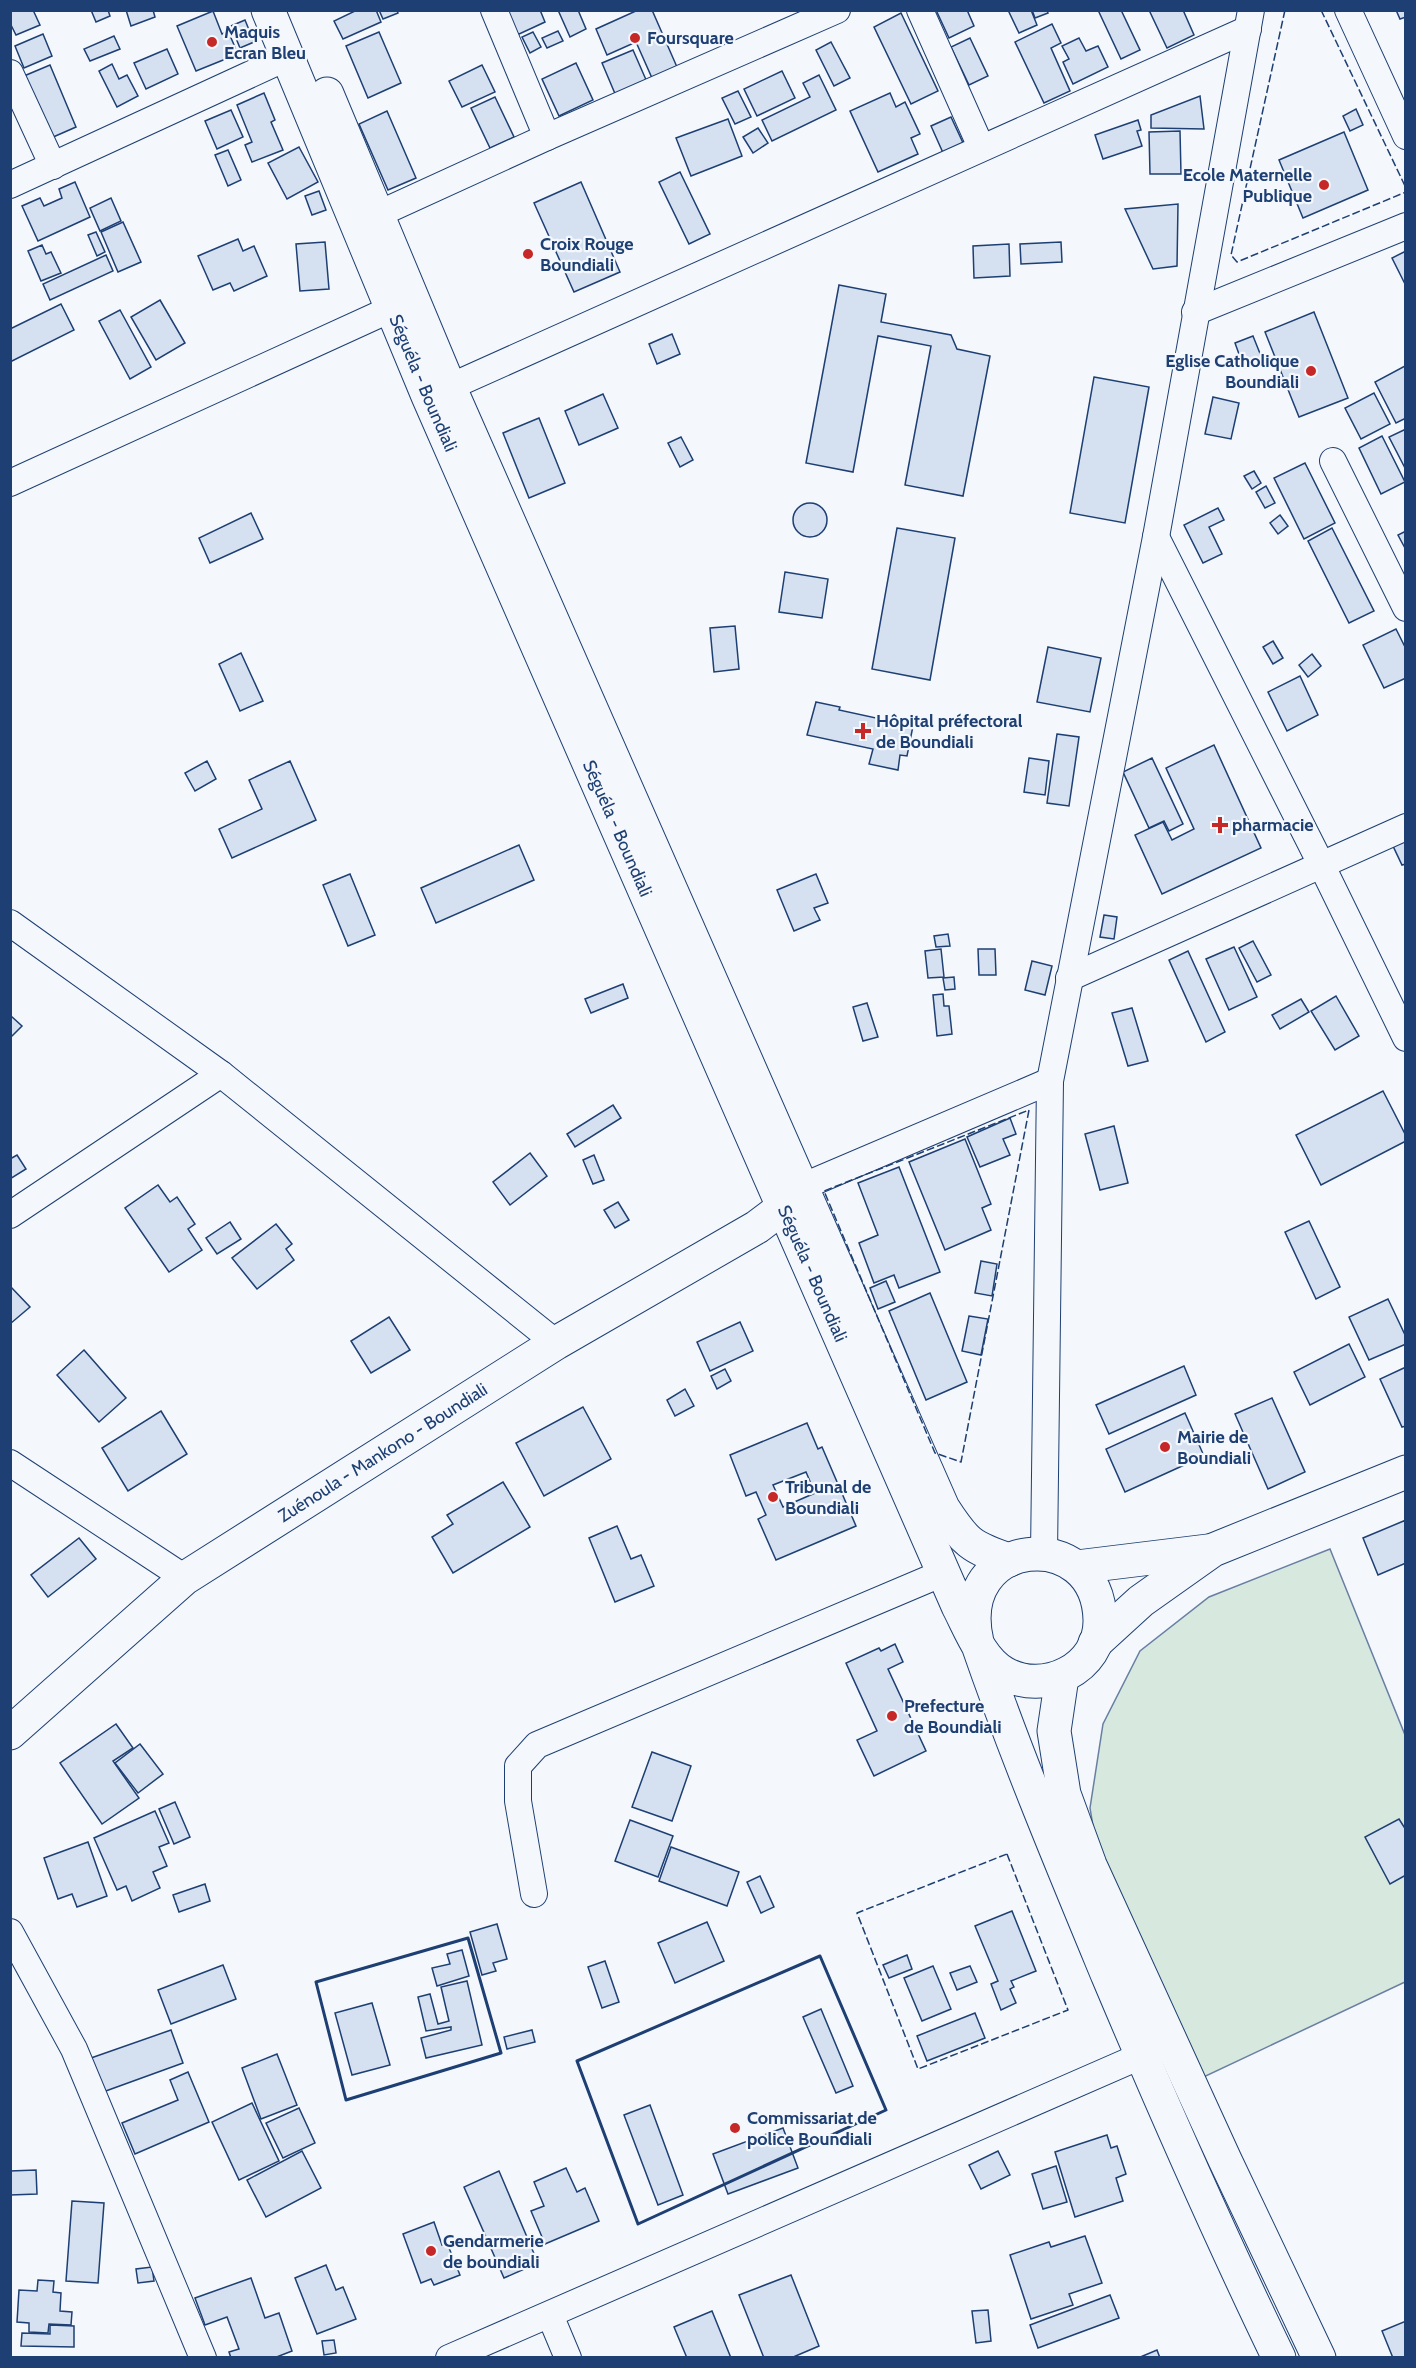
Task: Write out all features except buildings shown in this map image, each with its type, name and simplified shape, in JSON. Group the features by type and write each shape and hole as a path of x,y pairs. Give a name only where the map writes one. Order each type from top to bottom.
{"main road":[{"name":"Séguéla - Boundiali","path":"268,10 366,220 792,1199 943,1573 977,1642 988,1659 1003,1673 1022,1681 1042,1682 1062,1677 1087,1657 1095,1643 1101,1623 1099,1602 1090,1583 1077,1567 1061,1558 1044,1554 1026,1554 1009,1560 993,1570 981,1586 974,1604 972,1623 977,1642"},
{"name":"Séguéla - Boundiali","path":"291,10 366,220 391,309 439,391"},
{"name":"Séguéla - Boundiali","path":"792,1199 943,1508 963,1539 980,1550 1009,1560"},
{"name":"Zuénoula - Mankono - Boundiali","path":"10,1733 186,1578 556,1343 757,1227 792,1199"},
{"path":"1095,1643 1142,1602 1212,1550 1406,1472"},
{"path":"1077,1567 1212,1550"},
{"path":"977,1642 1038,1808 1156,2049 1319,2358"},
{"path":"1062,1677 1054,1731 1064,1794 1233,2263 1279,2358"}],"street":[{"path":"494,10 547,137"},
{"path":"366,220 547,137 837,10"},
{"path":"920,10 981,147"},
{"path":"1348,10 1406,136"},
{"path":"439,391 981,147 1250,20"},
{"path":"1044,1554 1050,1081 1156,537 1195,312 1250,20"},
{"path":"10,185 288,57"},
{"path":"10,73 53,166"},
{"path":"1195,312 1406,226"},
{"path":"10,483 391,309"},
{"path":"1333,461 1406,608"},
{"path":"1156,537 1406,1038"},
{"path":"1069,978 1406,827"},
{"path":"10,923 221,1074 556,1343"},
{"path":"10,1215 221,1074"},
{"path":"792,1199 811,1183 1050,1081"},
{"path":"10,1463 186,1578"},
{"path":"534,1894 518,1801 518,1766 537,1745 943,1573"},
{"path":"10,1932 74,2049 203,2358"},
{"path":"449,2358 1156,2049"},
{"path":"550,2315 568,2358"}],"shaded area":[{"path":"1330,1549 1405,1735 1405,1982 1193,2082 1103,1885 1090,1808 1103,1724 1140,1651 1209,1597"}],"fence":[{"path":"1285,10 1231,255 1237,262 1406,192"},
{"path":"1321,10 1406,188"},
{"path":"1029,1110 961,1462 935,1453 824,1191 1029,1110"},
{"path":"1007,1854 1068,2010 918,2069 857,1913 1007,1854"}],"wall":[{"path":"468,1938 501,2053 346,2100 316,1982 468,1938"},
{"path":"820,1956 886,2110 638,2224 577,2061 820,1956"}],"place":[{"name":"Foursquare","path":"635,38"},
{"name":"Maquis Ecran Bleu","path":"212,42"},
{"name":"Ecole Maternelle Publique","path":"1324,185"},
{"name":"Croix Rouge Boundiali","path":"528,254"},
{"name":"Eglise Catholique Boundiali","path":"1311,371"},
{"name":"Hôpital préfectoral de Boundiali","path":"863,731"},
{"name":"pharmacie","path":"1220,825"},
{"name":"Mairie de Boundiali","path":"1165,1447"},
{"name":"Tribunal de Boundiali","path":"773,1497"},
{"name":"Prefecture de Boundiali","path":"892,1716"},
{"name":"Commissariat de police Boundiali","path":"735,2128"},
{"name":"Gendarmerie de boundiali","path":"431,2251"}]}
